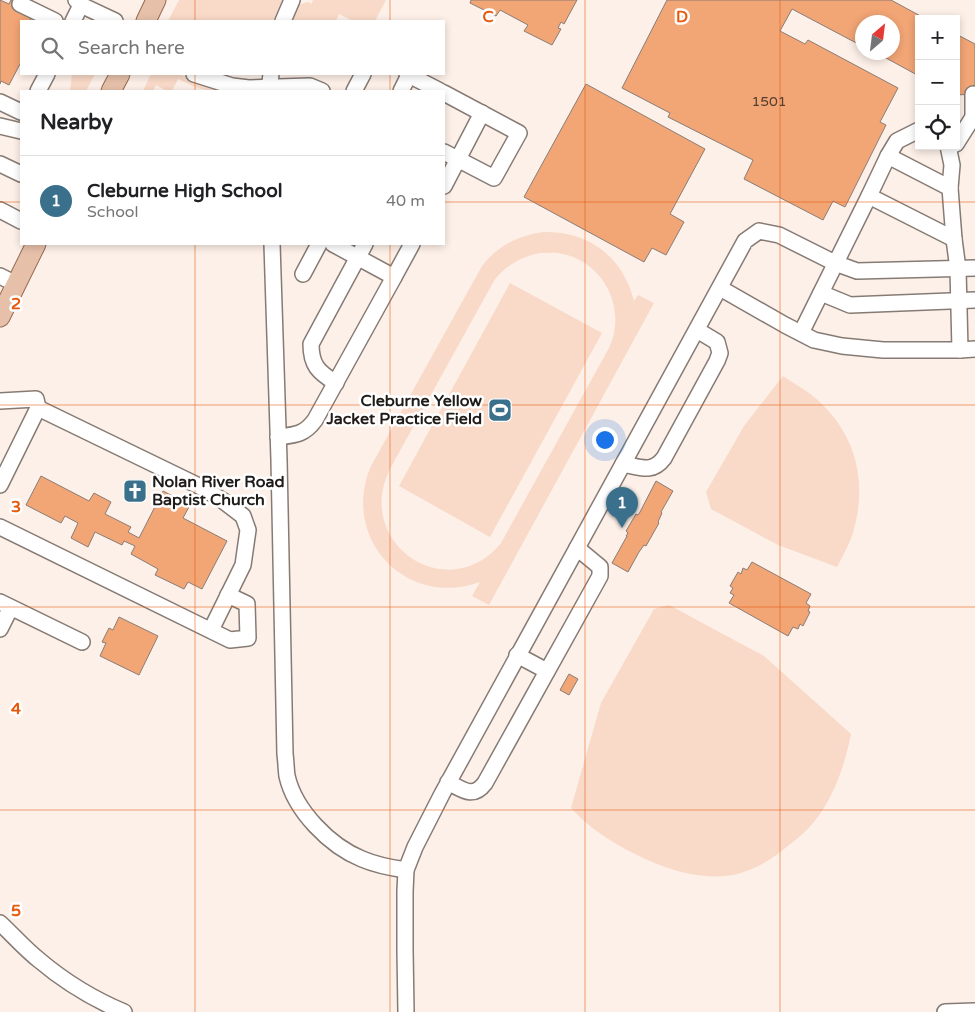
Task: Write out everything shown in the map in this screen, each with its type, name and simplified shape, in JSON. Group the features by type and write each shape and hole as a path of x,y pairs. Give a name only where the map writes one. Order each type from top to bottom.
{"main road":[{"path":"146,20 156,0"},
{"path":"112,90 119,75"},
{"path":"2,307 8,280 35,245"}],"street":[{"path":"283,20 292,0"},
{"path":"73,20 78,2 113,20"},
{"path":"20,4 53,20"},
{"path":"39,90 46,75"},
{"path":"197,75 232,86 249,88 270,84 315,86"},
{"path":"355,90 362,75"},
{"path":"401,90 408,75"},
{"path":"410,75 436,90"},
{"path":"960,136 973,117 973,94"},
{"path":"445,95 519,133 494,178 445,152"},
{"path":"0,102 20,112"},
{"path":"445,184 482,114"},
{"path":"0,126 20,129"},
{"path":"801,333 888,156 897,141 915,132"},
{"path":"720,288 814,340 842,346 883,350 968,350 959,300 958,269 954,239 950,188 952,150"},
{"path":"888,156 950,188"},
{"path":"0,164 20,174"},
{"path":"869,196 954,239"},
{"path":"0,210 20,220"},
{"path":"406,1012 404,950 406,870 418,840 745,241 759,231 779,235 835,264 857,272 975,268"},
{"path":"272,245 287,777 298,802 313,824 334,844 362,859 406,870"},
{"path":"303,274 318,245"},
{"path":"338,245 361,250 394,277"},
{"path":"278,437 294,436 309,429 411,245"},
{"path":"336,383 322,375 317,368 312,360 311,344 361,250"},
{"path":"821,293 850,305 975,300"},
{"path":"623,464 646,469 654,467 664,458 717,361 720,352 717,342 697,330"},
{"path":"0,401 36,399 38,408 0,485"},
{"path":"38,408 203,488 243,516 248,530 243,565 211,630"},
{"path":"0,527 230,640 248,638 247,604 228,595"},
{"path":"448,782 469,792 474,792 481,789 495,767 600,576 600,567 577,548"},
{"path":"0,629 4,608 82,642"},
{"path":"518,655 547,671"},
{"path":"2,927 38,959 68,982 96,999 124,1012"},
{"path":"945,1012 975,1011"}],"shaded area":[{"path":"179,0 282,0 273,20 169,20"},
{"path":"313,0 386,0 376,20 351,20 339,14 336,20 291,20 298,5 308,2 311,4"},
{"path":"72,75 94,75 87,90 70,90"},
{"path":"151,75 181,75 192,80 231,90 206,90 178,79 172,90 165,90 156,85 154,90 143,90"},
{"path":"544,232 560,233 576,236 589,242 613,260 629,285 634,301 638,295 654,303 489,605 472,596 480,582 453,588 427,585 405,576 386,561 372,541 365,518 364,493 371,466 482,266 502,247 517,239","holes":["540,253 560,253 578,259 601,278 613,304 615,319 614,333 609,348 501,543 479,562 456,569 432,568 411,558 394,542 384,520 382,495 391,467 495,279 515,262 527,256"]},
{"name":"Cleburne Yellow Jacket Practice Field","path":"510,283 602,333 490,537 399,486"},
{"path":"783,376 809,393 824,406 836,420 853,452 859,487 858,506 852,536 837,567 778,545 711,509 706,492 744,426"},
{"path":"669,605 764,656 851,734 846,756 834,789 823,809 806,831 771,859 757,867 734,875 703,876 656,864 609,839 585,822 571,808 601,703 654,609"}],"building":[{"path":"0,0 9,4 11,0 22,0 33,15 30,20 20,20 20,64 9,85 1,81 0,84"},
{"path":"471,0 577,0 564,24 561,22 558,28 561,29 552,45 524,31 528,25 500,10 496,16 470,3"},
{"path":"667,0 891,0 919,15 915,15 915,74 890,60 900,60 900,15 855,15 855,42 792,9 780,31 805,44 808,40 898,88 880,122 886,125 845,207 833,201 823,220 744,179 753,160 668,117 670,113 622,88"},
{"path":"960,36 975,44 975,94 960,95"},
{"path":"586,84 705,149 670,214 684,222 666,255 652,248 644,262 524,197"},
{"path":"41,476 89,501 94,493 111,502 105,514 131,527 128,532 139,538 163,491 190,505 183,518 227,541 202,589 188,582 184,589 155,575 158,569 131,554 135,546 124,541 122,545 95,532 88,547 71,538 78,523 65,516 61,523 26,505"},
{"path":"656,481 673,491 661,512 659,523 628,572 612,563 627,536 628,533 626,531 636,514 638,515 640,512"},
{"path":"752,562 811,594 806,603 810,606 808,611 810,612 803,626 800,624 798,629 793,627 788,636 729,603 734,595 730,593 733,588 730,586 738,572 741,574 743,568 747,570"},
{"path":"119,617 158,636 139,675 100,656 106,643 102,642 109,628 113,630"},
{"path":"569,674 578,679 569,695 560,690"}],"place":[{"name":"Cleburne Yellow Jacket Practice Field","path":"500,410"},
{"name":"Nolan River Road Baptist Church","path":"135,491"},
{"name":"Cleburne High School","path":"622,528"}]}
